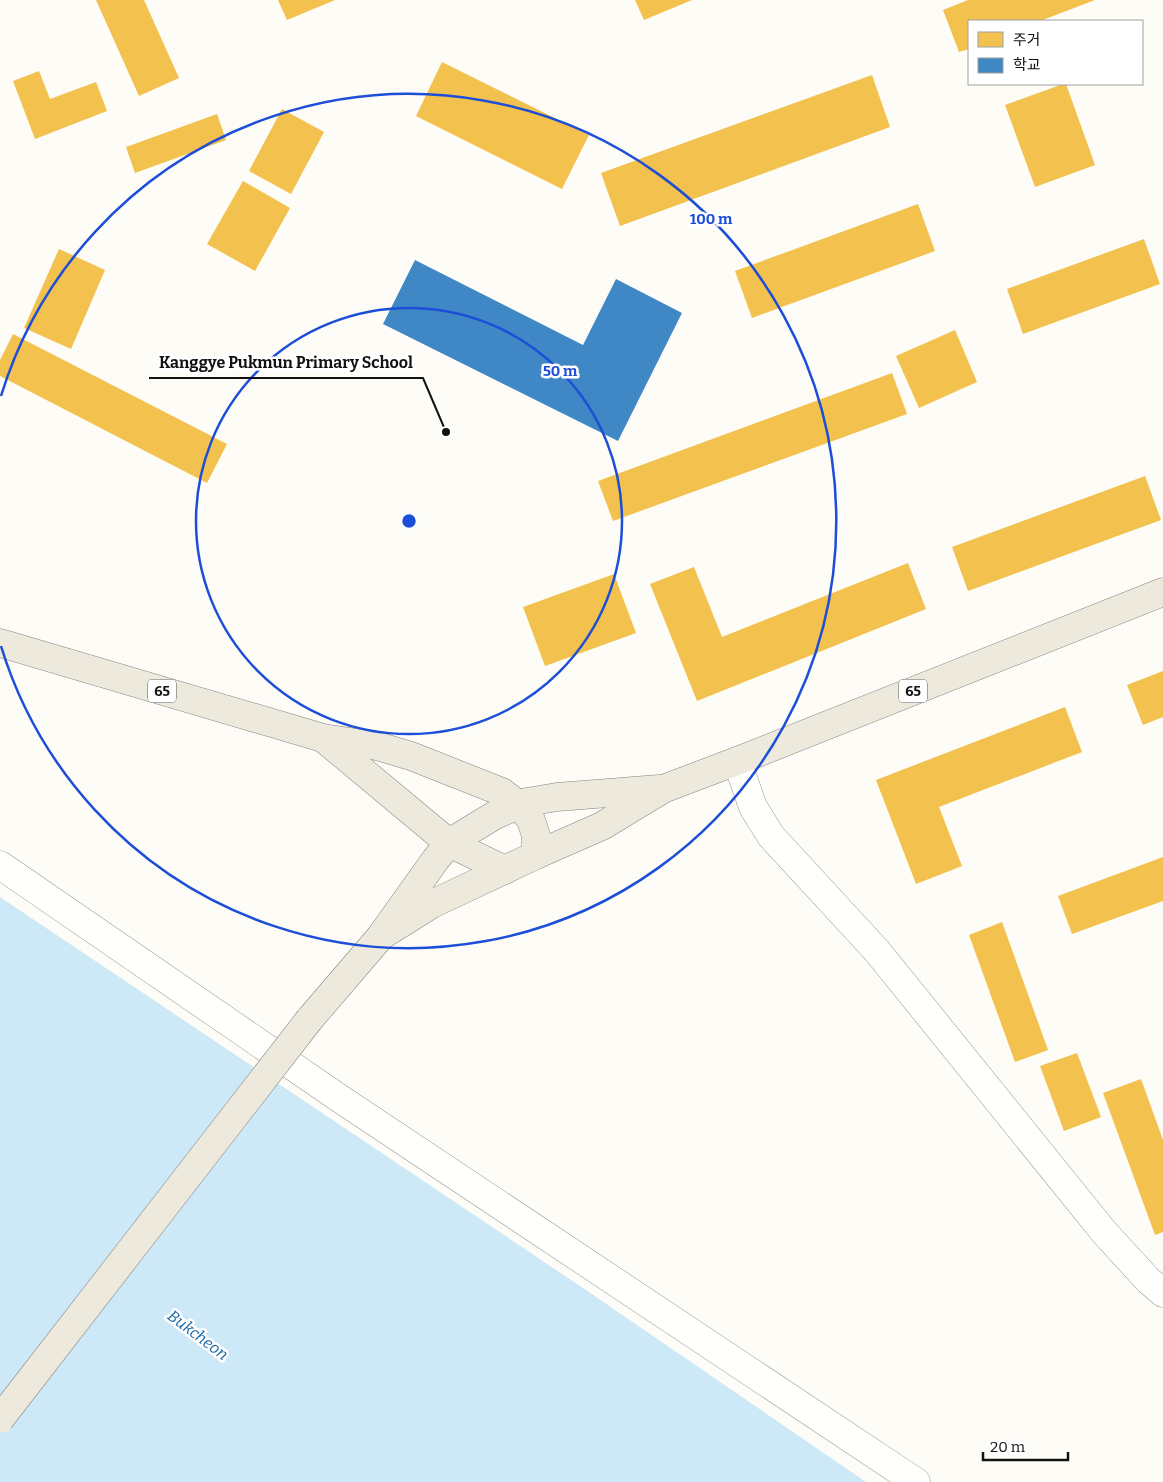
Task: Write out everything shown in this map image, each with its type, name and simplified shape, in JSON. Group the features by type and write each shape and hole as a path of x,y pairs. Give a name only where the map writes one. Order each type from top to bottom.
{"main road":[{"name":"65","path":"663,789 1163,592"},
{"name":"65","path":"0,643 323,738"},
{"path":"323,738 377,746 411,756 502,792 519,805 531,820 536,836 536,855"},
{"path":"323,738 449,843 505,870"},
{"path":"0,1419 309,1020 381,936 449,843 495,814 527,802 557,797 663,789"},
{"path":"381,936 432,904 602,826 663,789"}],"street":[{"path":"738,761 752,807 771,836 877,950 1104,1232 1148,1280 1163,1293"},
{"path":"0,865 348,1103 916,1482"}],"water":[{"name":"Bukcheon","path":"0,897 580,1286 866,1482 0,1482"}],"building: 주거":[{"path":"96,0 144,0 179,78 139,96"},
{"path":"278,0 335,0 287,20"},
{"path":"635,0 692,0 644,20"},
{"path":"968,0 1095,0 1043,20 968,20 968,49 959,52 943,10"},
{"path":"442,62 589,135 562,189 416,116"},
{"path":"39,71 50,99 96,82 107,111 35,139 13,81"},
{"path":"872,75 890,127 620,226 601,173"},
{"path":"1060,85 1066,85 1095,165 1035,187 1005,105"},
{"path":"282,109 324,132 291,194 249,171"},
{"path":"217,114 226,140 135,173 126,147"},
{"path":"243,181 290,208 255,271 207,244"},
{"path":"918,204 935,251 752,318 735,271"},
{"path":"1144,239 1160,284 1023,334 1007,289"},
{"path":"59,249 105,270 71,349 24,328"},
{"path":"955,330 977,382 919,408 896,356"},
{"path":"13,334 227,444 207,483 0,376 0,360"},
{"path":"892,373 907,414 613,521 598,481"},
{"path":"1145,476 1161,520 968,591 952,547"},
{"path":"908,563 926,609 697,701 650,584 694,567 722,637"},
{"path":"614,574 636,633 545,666 523,607"},
{"path":"1163,671 1163,717 1143,725 1127,685"},
{"path":"1065,707 1082,752 939,807 962,866 916,884 876,780"},
{"path":"1163,857 1163,901 1072,934 1058,896"},
{"path":"1002,922 1048,1050 1015,1062 969,935"},
{"path":"1077,1053 1101,1117 1064,1131 1040,1066"},
{"path":"1141,1079 1163,1140 1163,1232 1155,1235 1103,1093"}],"building: 학교":[{"path":"415,260 583,345 616,279 682,313 618,441 383,324"}],"place":[{"name":"Kanggye Pukmun Primary School","path":"446,432"}]}
